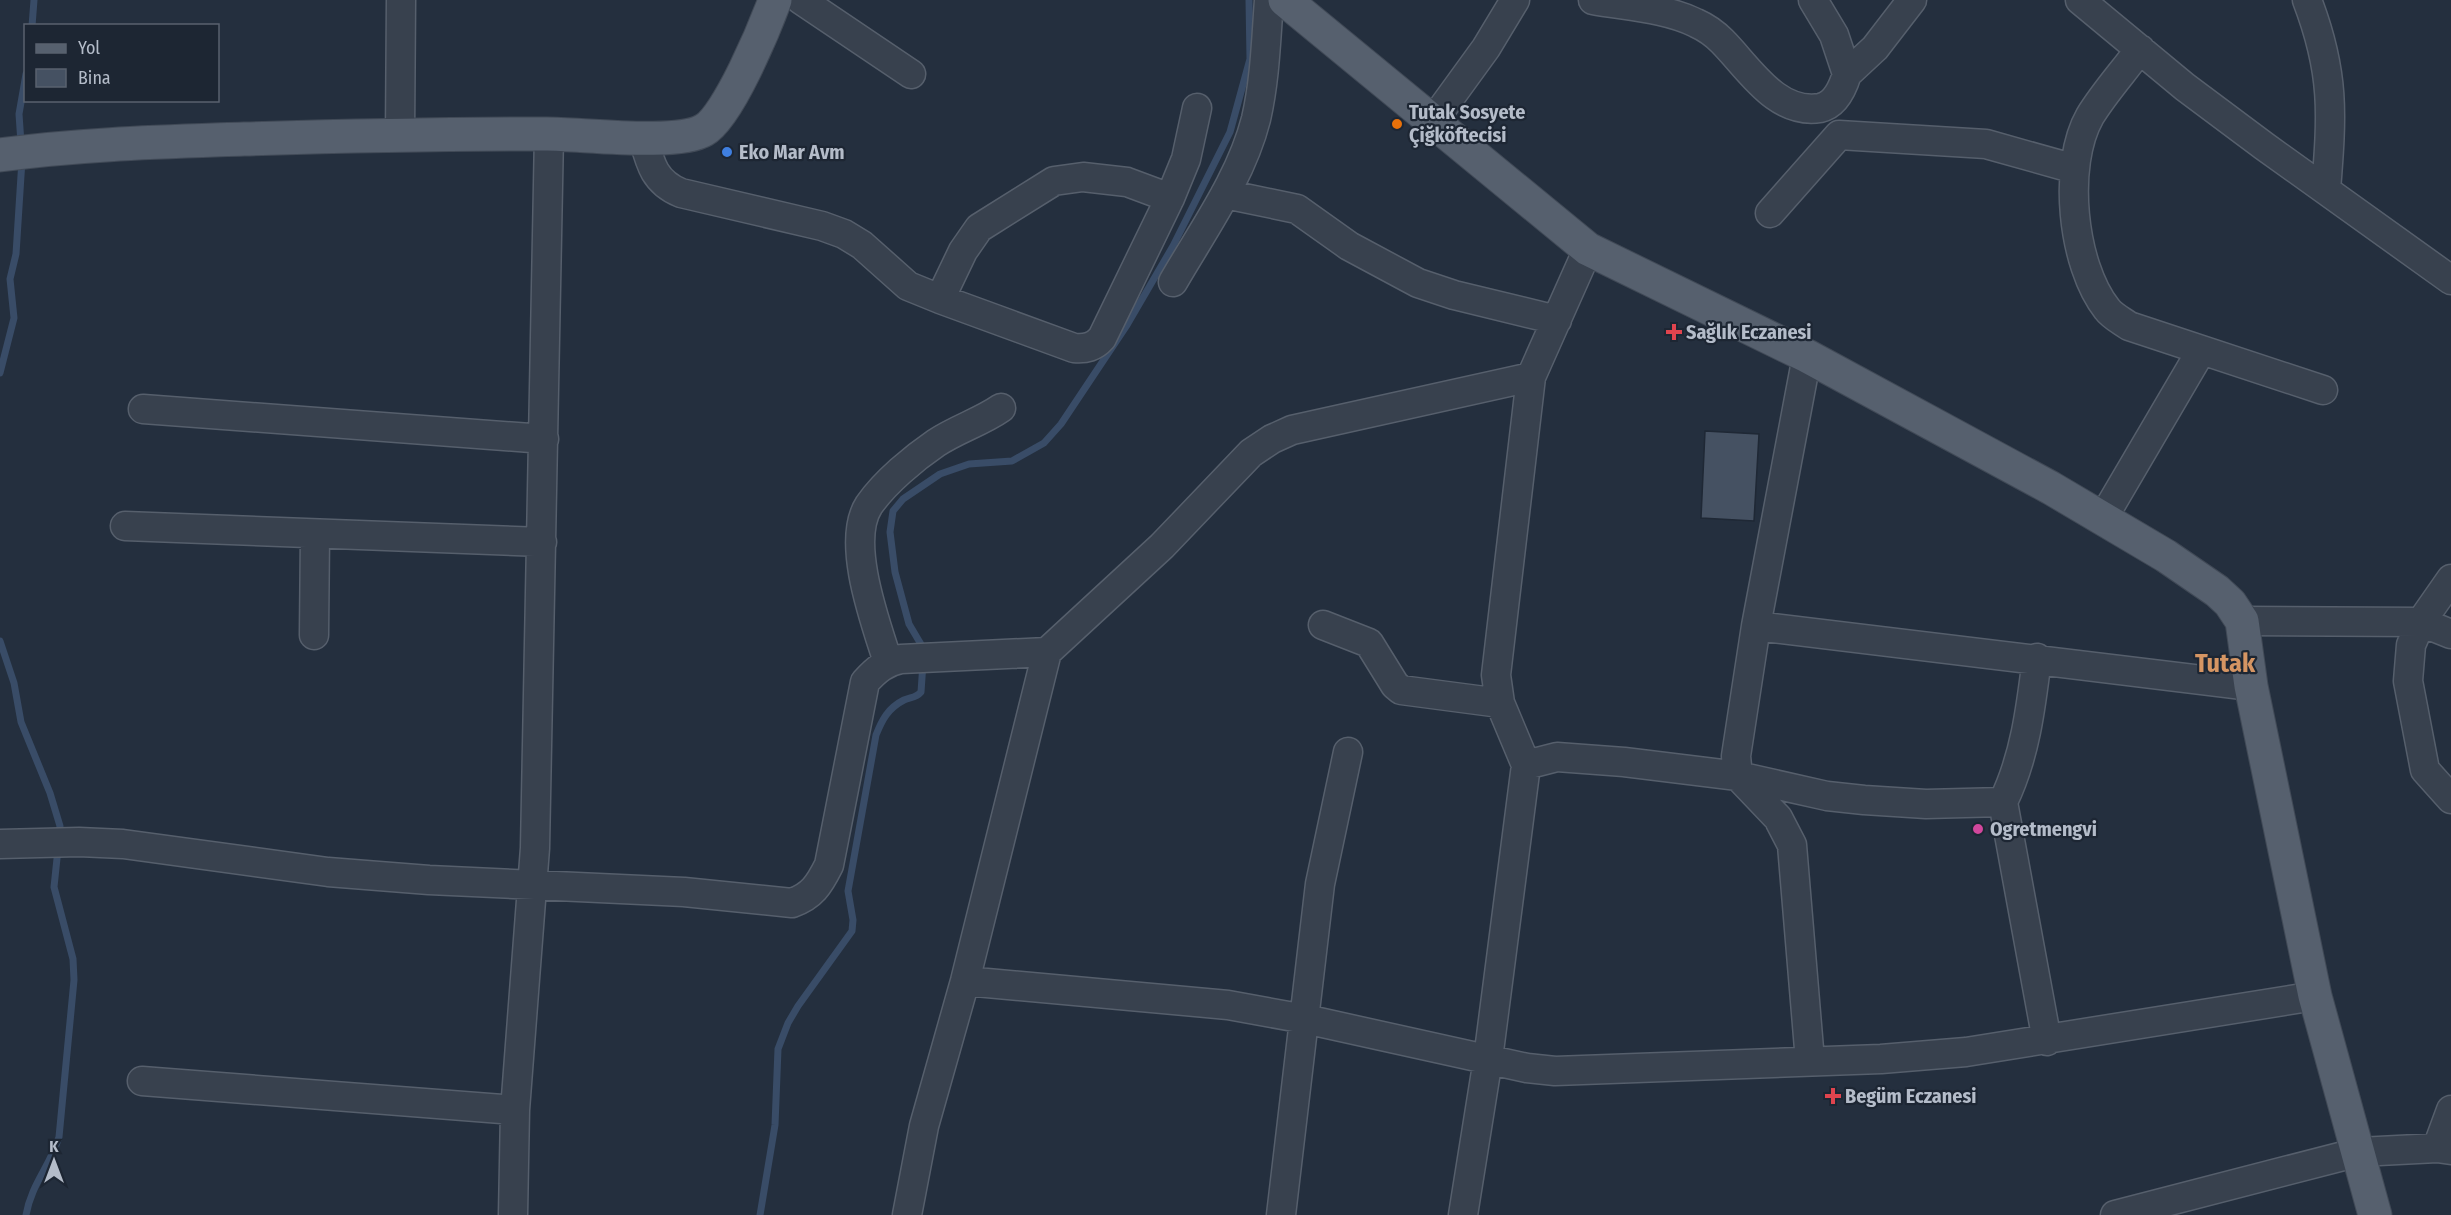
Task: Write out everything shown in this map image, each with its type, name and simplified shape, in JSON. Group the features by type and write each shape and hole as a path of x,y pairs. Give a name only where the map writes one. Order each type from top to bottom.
{"main road":[{"path":"4,155 124,143 400,136 549,134 675,139 705,130 726,104 765,26 775,0"},
{"path":"1285,0 1588,249 1807,356 2103,518 2217,591 2230,603 2242,621 2251,686 2315,996 2375,1215"}],"street":[{"path":"400,136 401,0"},
{"path":"801,0 911,74"},
{"path":"1173,282 1225,194 1244,156 1256,120 1263,80 1269,0"},
{"path":"1433,121 1486,48 1515,0"},
{"path":"1593,0 1662,13 1695,22 1720,39 1768,90 1790,105 1813,109 1825,107 1835,100 1847,74 1881,41 1912,0"},
{"path":"1813,0 1834,35 1847,74"},
{"path":"2080,0 2237,126 2450,274"},
{"path":"2307,0 2327,59 2331,89 2326,190"},
{"path":"2140,50 2090,116 2079,145 2075,169 2077,224 2088,276 2108,310 2128,326 2323,390"},
{"path":"1825,107 1839,135"},
{"path":"643,137 652,172 668,188 822,226 844,234 862,245 908,286 1074,348 1090,347 1102,338 1170,198 1186,159 1197,108"},
{"path":"513,1215 515,1110 535,848 549,134"},
{"path":"1839,135 1986,144 2075,169"},
{"path":"1770,213 1839,135"},
{"path":"940,299 963,251 979,228 1054,181 1083,177 1127,182 1170,198"},
{"path":"1225,194 1297,209 1349,246 1418,284 1454,296 1557,320"},
{"path":"1463,1215 1488,1059 1526,765 1500,703 1496,675 1531,377 1588,249"},
{"path":"2103,518 2201,351"},
{"path":"1792,845 1778,818 1738,776 1738,733 1807,356"},
{"path":"907,1215 924,1126 965,981 1047,652 1162,546 1251,453 1272,439 1292,430 1531,377"},
{"path":"895,661 866,582 860,536 864,515 869,506 895,478 935,443 954,432 982,421 1001,408"},
{"path":"143,409 544,439"},
{"path":"125,526 542,543"},
{"path":"314,636 315,534"},
{"path":"2451,579 2421,622 2411,645 2408,681 2425,770 2451,799"},
{"path":"2242,621 2421,622 2451,634"},
{"path":"1323,625 1368,643 1395,685 1401,690 1500,703"},
{"path":"1756,626 2037,658 2251,686"},
{"path":"0,844 79,842 155,847 328,872 684,892 792,903 808,897 818,886 829,866 865,682 895,661 1047,652"},
{"path":"2037,658 2026,730 2010,787 2002,801 2047,1041"},
{"path":"1281,1215 1321,873 1348,752"},
{"path":"1526,765 1557,757 1738,776 1812,792 1926,804 2002,801"},
{"path":"1810,1060 1792,845 1802,803 1812,792"},
{"path":"965,981 1228,1005 1555,1071 1966,1052 2047,1041 2315,996"},
{"path":"141,1080 515,1110"},
{"path":"2115,1215 2359,1152 2444,1149 2451,1110"}],"building":[{"path":"1705,431 1759,434 1754,521 1701,518"}],"waterway":[{"path":"32,24 34,0"},
{"path":"922,652 922,646 909,624 895,572 890,532 893,511 903,499 940,474 969,464 1012,461 1044,443 1061,424 1127,325 1173,246 1230,132 1250,59 1249,0"},
{"path":"21,143 19,114 24,85"},
{"path":"0,373 14,318 10,279 16,254 22,160"},
{"path":"0,641 14,683 21,722 50,793 60,826 59,835"},
{"path":"760,1215 775,1125 778,1049 788,1023 798,1006 852,931 853,920 848,891 876,735 883,719 894,707 921,692 923,663"},
{"path":"26,1215 32,1194 59,1137 74,980 73,959 54,887 58,849"}],"place":[{"name":"Tutak Sosyete Çiğköftecisi","path":"1397,124"},
{"name":"Eko Mar Avm","path":"727,152"},
{"name":"Sağlık Eczanesi","path":"1674,332"},
{"name":"Ogretmengvi","path":"1978,829"},
{"name":"Begüm Eczanesi","path":"1833,1096"}],"district":[{"name":"Tutak","path":"2225,663"}]}
